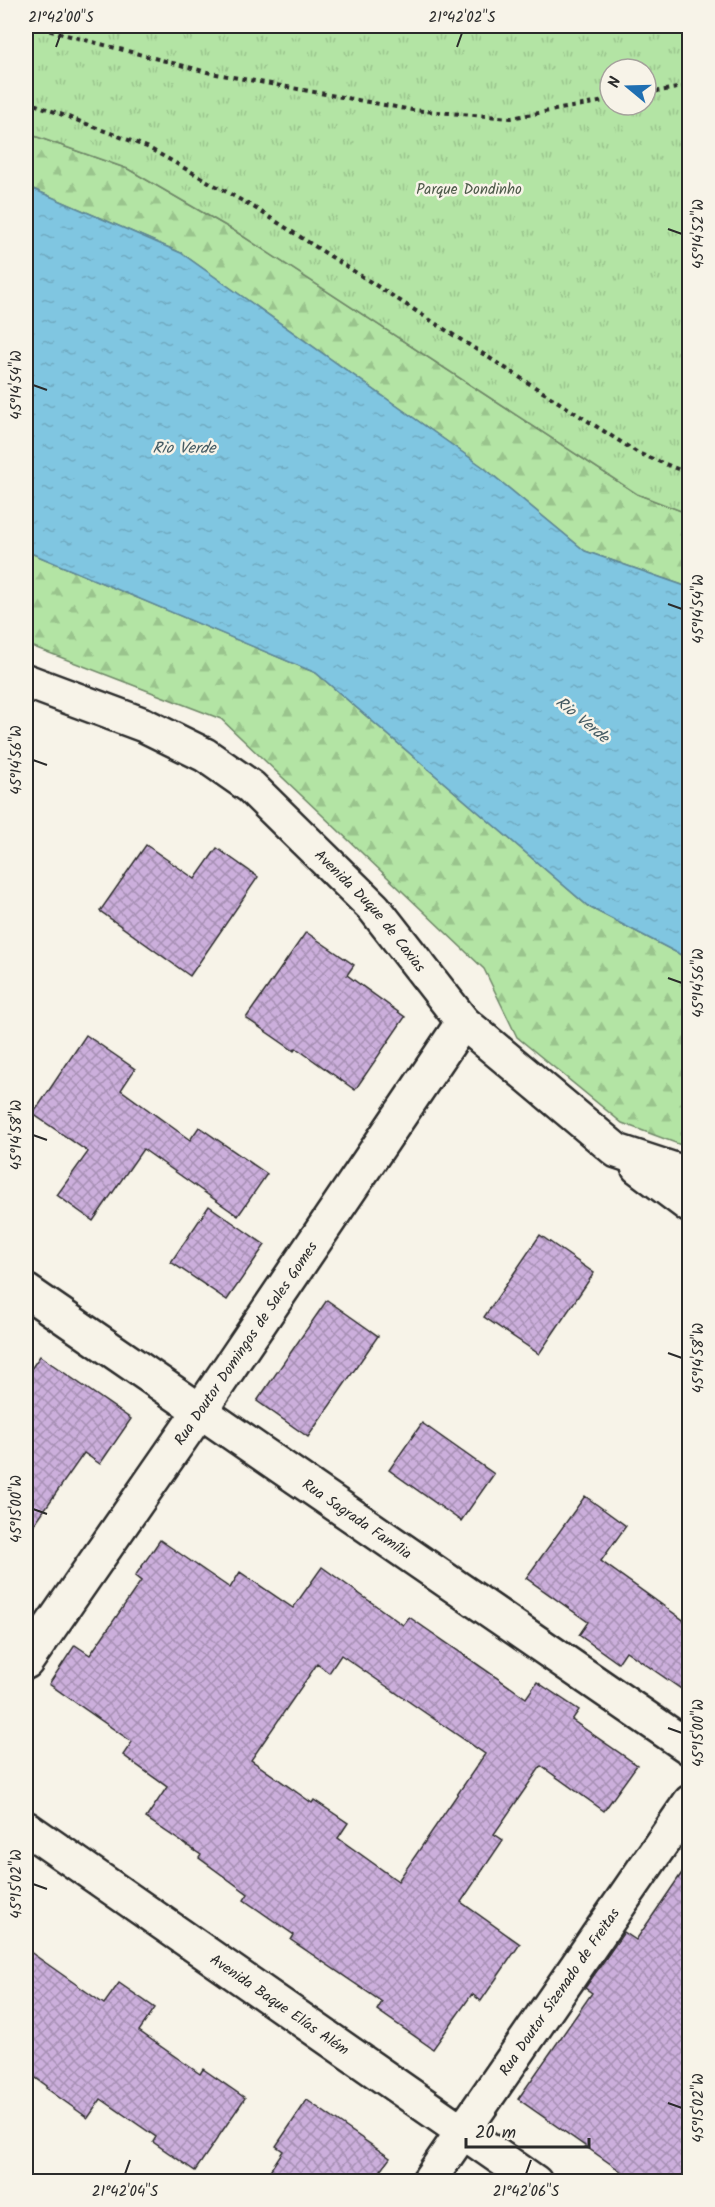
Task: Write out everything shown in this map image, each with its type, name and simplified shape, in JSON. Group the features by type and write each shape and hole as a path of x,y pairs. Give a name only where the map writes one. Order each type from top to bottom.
{"street":[{"name":"Avenida Duque de Caxias","path":"26,681 144,725 205,755 251,787 374,908 463,1022 617,1151 690,1174"},
{"name":"Rua Doutor Domingos de Sales Gomes","path":"26,1662 200,1411 463,1022"},
{"path":"617,1151 690,1206"},
{"name":"Rua Sagrada Família","path":"26,1291 690,1748"},
{"name":"Rua Doutor Sizenado de Freitas","path":"428,2181 690,1802"},
{"name":"Avenida Baque Elías Além","path":"26,1828 535,2181"}],"path":[{"path":"32,26 211,73 412,110 511,118 598,102"},
{"path":"658,91 690,86"},
{"path":"26,101 147,147 255,208 638,453 690,474"}],"green space":[{"name":"Parque Dondinho","path":"26,26 689,26 689,514 637,494 238,233 128,169 26,133"},
{"path":"26,133 128,169 238,233 637,494 689,514 689,589 585,551 483,467 181,253 26,186"},
{"path":"26,551 316,673 589,907 689,959 689,1148 622,1123 517,1037 484,969 221,719 26,644"}],"water":[{"name":"Rio Verde","path":"26,186 181,253 483,467 585,551 689,589 689,959 589,907 316,673 26,551"}],"building":[{"path":"146,845 195,879 217,848 258,877 190,976 100,911"},
{"path":"306,932 354,965 347,975 405,1017 355,1090 296,1048 294,1051 246,1018"},
{"path":"86,1035 135,1069 121,1090 190,1140 199,1127 267,1174 238,1216 143,1149 93,1221 57,1195 88,1152 33,1114"},
{"path":"209,1206 265,1245 227,1300 171,1262"},
{"path":"540,1235 594,1273 539,1354 484,1317"},
{"path":"327,1300 378,1336 308,1437 257,1401"},
{"path":"40,1356 131,1419 100,1464 84,1453 26,1536 26,1376"},
{"path":"422,1423 494,1474 461,1521 389,1470"},
{"path":"585,1496 626,1526 601,1561 690,1625 690,1695 626,1651 618,1663 579,1635 588,1622 526,1578"},
{"path":"160,1540 230,1588 240,1572 293,1608 322,1567 403,1625 409,1617 526,1698 537,1682 579,1710 572,1720 637,1765 604,1811 541,1766 494,1834 503,1840 461,1902 520,1944 481,2001 472,1994 433,2049 377,2010 382,2002 291,1940 294,1935 244,1900 248,1894 199,1858 201,1855 146,1818 167,1787 123,1755 132,1742 49,1684 75,1645 90,1655 141,1581 135,1576","holes":["341,1655 485,1754 398,1881 338,1838 348,1823 314,1800 312,1803 251,1760 317,1664 329,1673"]},
{"path":"690,1861 690,2181 635,2181 518,2099 592,1993 585,1988 624,1932 636,1940"},
{"path":"26,1949 104,2004 119,1983 155,2008 139,2031 200,2074 203,2069 245,2098 195,2171 153,2142 156,2137 101,2099 88,2118 26,2071"},
{"path":"307,2100 390,2158 373,2181 263,2181 283,2151 276,2146"}]}
